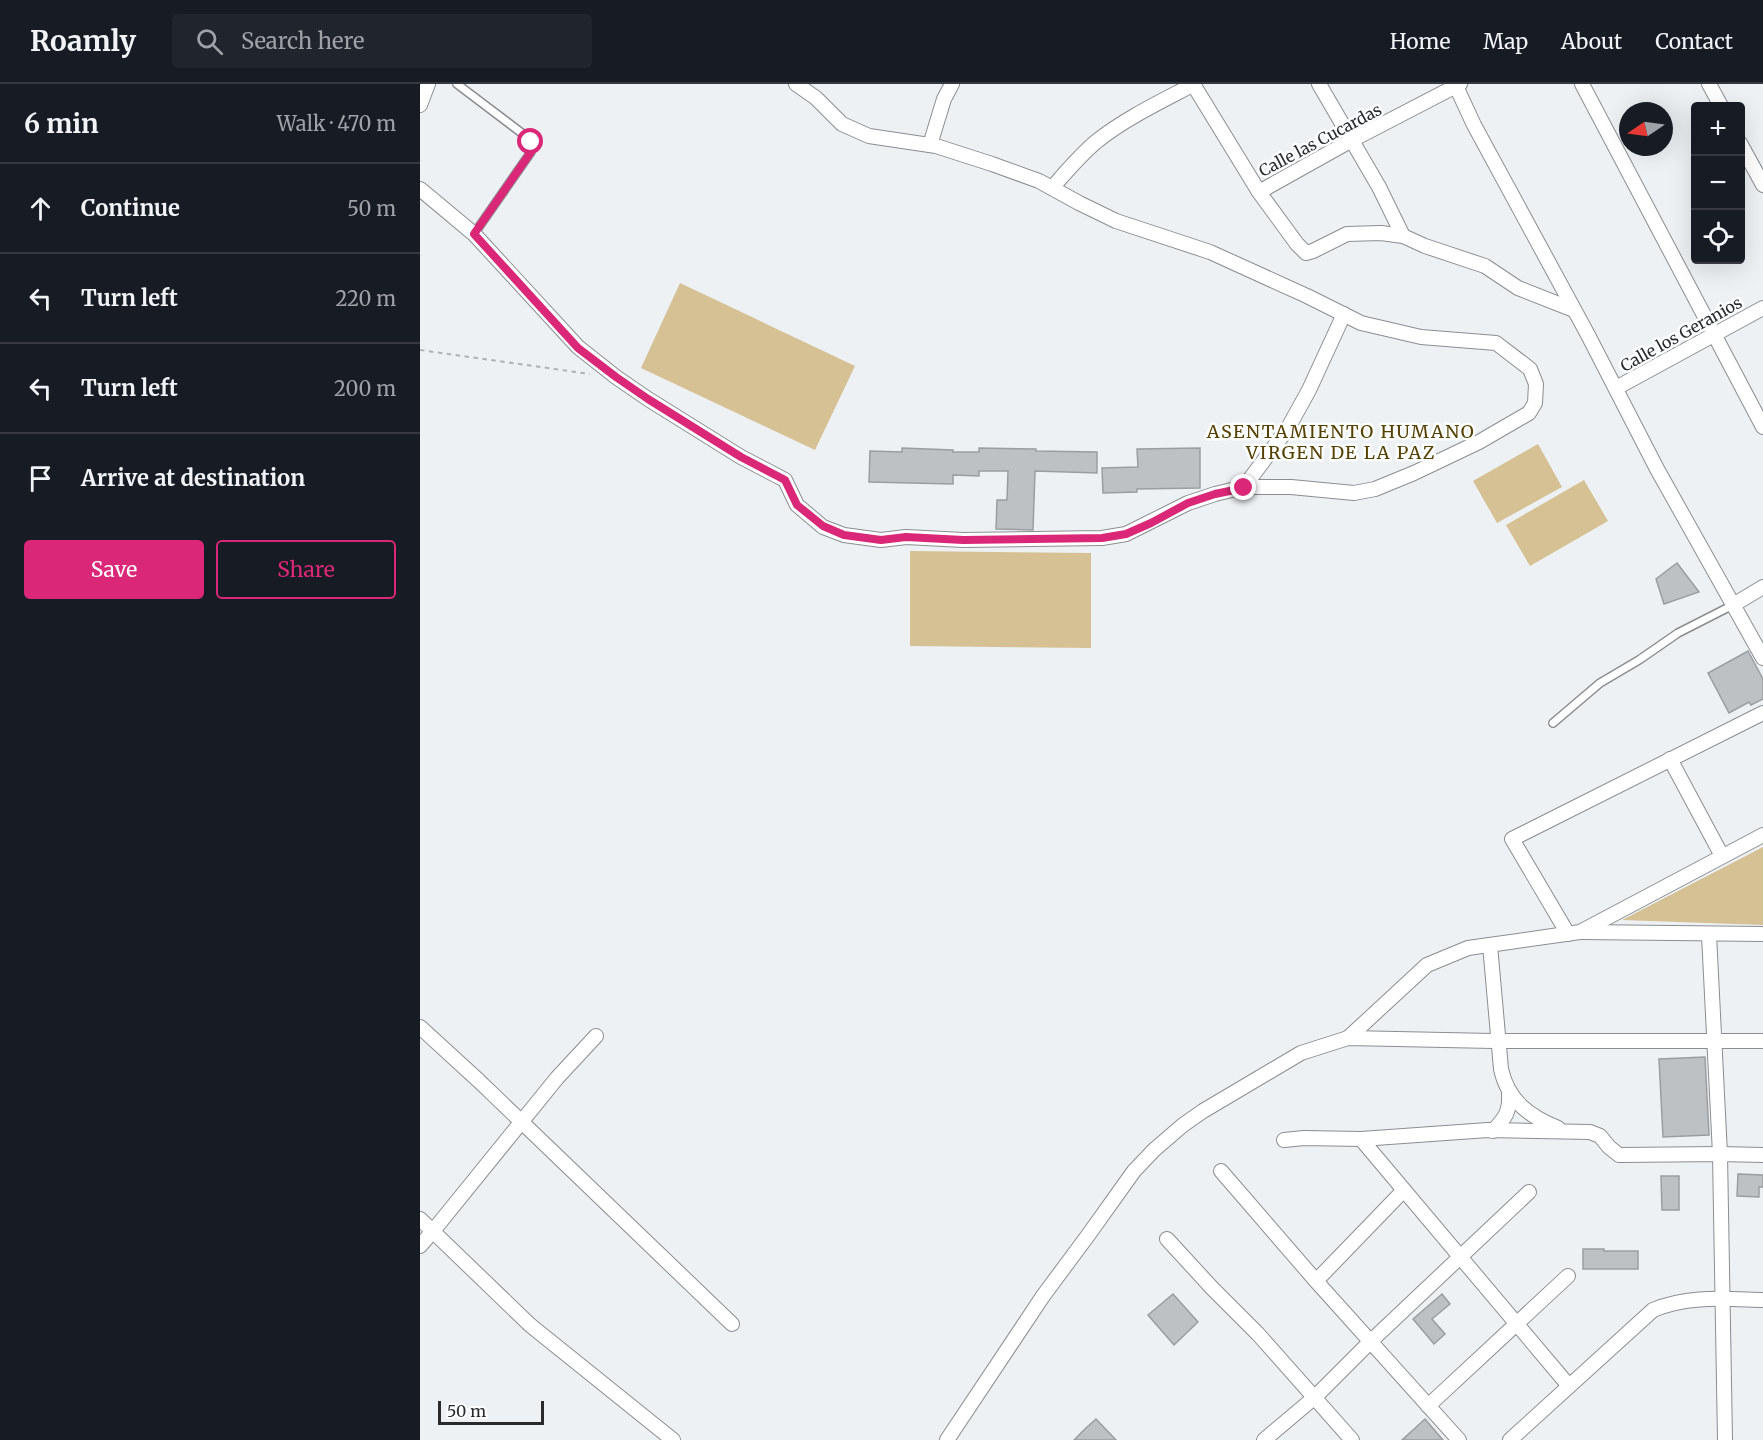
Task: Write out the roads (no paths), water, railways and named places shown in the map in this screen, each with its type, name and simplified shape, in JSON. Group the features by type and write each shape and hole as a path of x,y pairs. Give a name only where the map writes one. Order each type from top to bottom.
{"street":[{"path":"420,105 428,84"},
{"path":"420,189 474,234 578,348 616,377 741,457 785,480 797,505 823,526 844,535 881,540 906,537 963,540 1102,538 1126,534 1188,503 1244,488 1291,487 1354,493 1375,489 1479,442 1529,413 1535,403 1536,384 1530,369 1496,343 1421,337 1361,323 1298,291 1210,252 1116,221 1039,181 930,145 869,136 842,124 816,98 796,84"},
{"path":"930,145 944,99 952,84"},
{"path":"1052,188 1098,140 1137,115 1194,84 1259,192 1305,253 1347,234 1381,233 1403,236 1425,246 1485,266 1518,288 1574,310"},
{"path":"1319,84 1379,187 1403,236"},
{"path":"1582,84 1763,427"},
{"path":"1709,84 1719,102"},
{"path":"1457,85 1474,125 1616,388 1657,469 1763,658"},
{"name":"Calle las Cucardas","path":"1259,192 1457,85"},
{"path":"1745,152 1763,185"},
{"name":"Calle los Geranios","path":"1616,388 1763,308"},
{"path":"1244,488 1288,428 1309,390 1344,314"},
{"path":"1733,605 1763,587"},
{"path":"1574,933 1512,839 1763,713"},
{"path":"1670,759 1722,856"},
{"path":"1574,933 1763,835"},
{"path":"1348,1038 1427,965 1468,948 1574,933 1763,934"},
{"path":"1709,935 1720,1154 1725,1440"},
{"path":"1490,945 1498,1041 1504,1082 1522,1107 1540,1120 1566,1132"},
{"path":"420,1027 732,1324"},
{"path":"420,1246 557,1078 596,1036"},
{"path":"947,1440 1043,1296 1134,1171 1183,1125 1300,1053 1348,1038 1498,1041 1763,1041"},
{"path":"1493,1131 1508,1111 1509,1092"},
{"path":"1284,1140 1362,1139 1493,1131 1590,1132 1600,1136 1619,1155 1763,1155"},
{"path":"1362,1139 1569,1386"},
{"path":"1221,1172 1459,1440"},
{"path":"1316,1281 1404,1190"},
{"path":"1264,1440 1315,1397 1529,1192"},
{"path":"420,1218 530,1325 673,1440"},
{"path":"1167,1239 1258,1334 1352,1440"},
{"path":"1428,1406 1568,1276"},
{"path":"1510,1440 1653,1310 1688,1300 1763,1300"}],"lane":[{"path":"457,84 527,137 532,147 531,152 474,234"},
{"path":"1552,723 1600,683 1678,633 1733,605"}],"district":[{"name":"ASENTAMIENTO HUMANO VIRGEN DE LA PAZ","path":"1341,441"}]}
